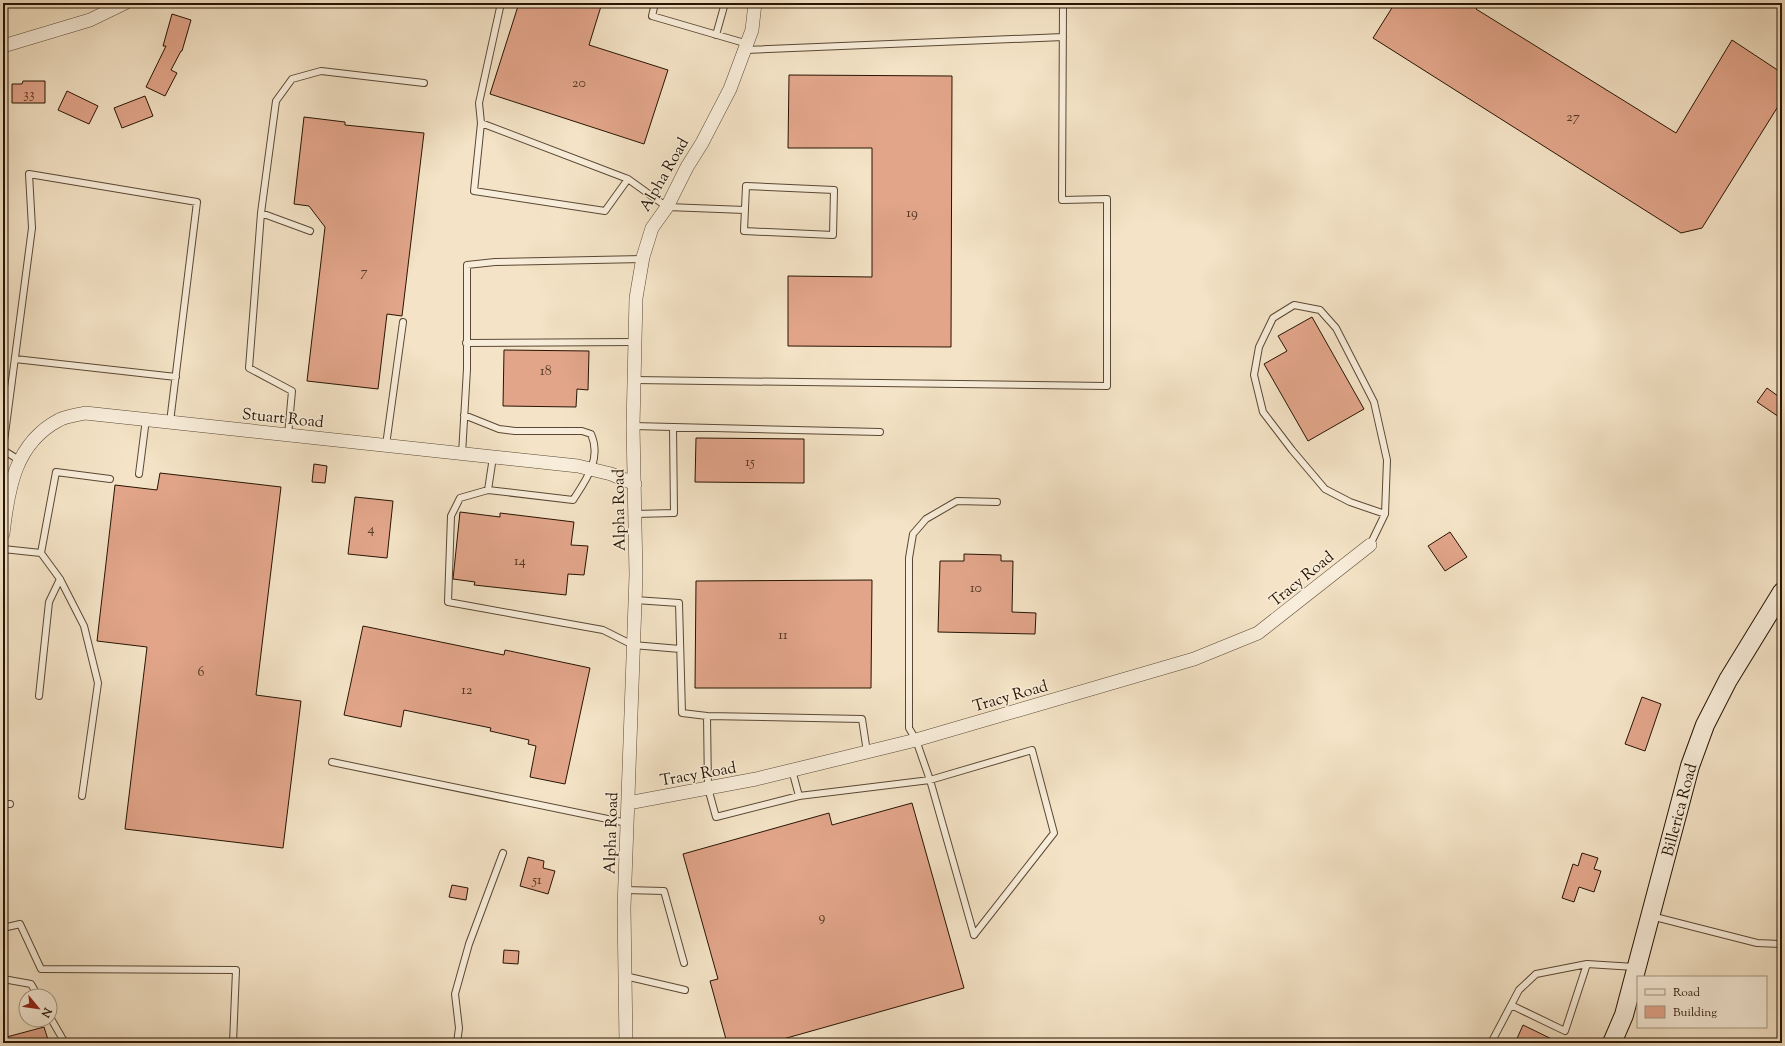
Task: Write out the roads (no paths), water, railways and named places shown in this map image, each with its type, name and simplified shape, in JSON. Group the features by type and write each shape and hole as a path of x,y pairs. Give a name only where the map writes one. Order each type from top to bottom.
{"main road":[{"name":"Billerica Road","path":"1612,1043 1624,1015 1690,766 1705,725 1728,680 1782,592"}],"street":[{"path":"3,46 90,20 125,3"},
{"name":"Alpha Road","path":"626,1043 625,890 635,600 635,484 633,426 636,298 643,259 652,228 667,207 687,166 702,143 730,89 747,47 752,30 755,3"},
{"name":"Stuart Road","path":"3,534 8,495 19,460 40,434 60,420 86,413 578,466 612,474 635,484"},
{"name":"Tracy Road","path":"628,803 756,780 916,740 1194,659 1258,633 1370,545"}],"lane":[{"path":"501,3 479,103 481,123 474,190 605,211 628,179"},
{"path":"655,3 652,16 716,35 747,47 1063,37"},
{"path":"716,35 725,3"},
{"path":"634,380 1107,386 1106,199 1062,200 1063,3"},
{"path":"288,434 292,391 249,368 261,213 276,101 292,79 321,71 424,83"},
{"path":"481,123 628,179 667,207 745,210"},
{"path":"19,460 3,449 32,228 29,174 197,202 170,422"},
{"path":"746,186 834,190 832,234 744,231 745,210 746,186"},
{"path":"261,213 310,232"},
{"path":"462,454 467,368 467,265 495,262 643,259"},
{"path":"1370,545 1385,514 1387,460 1374,402 1336,328 1320,310 1294,305 1273,318 1260,347 1254,375 1263,412 1292,450 1325,489 1350,502 1385,514"},
{"path":"386,445 403,322"},
{"path":"466,343 635,342"},
{"path":"15,359 176,377"},
{"path":"464,415 499,429 582,431 591,434 595,443 592,469 573,500 488,490 460,498 451,516 448,602 603,630 633,645 680,649"},
{"path":"139,474 146,419"},
{"path":"633,426 880,432"},
{"path":"635,514 674,513 673,427"},
{"path":"488,490 493,457"},
{"path":"82,796 98,682 84,626 60,579 41,553 56,472 110,479"},
{"path":"707,716 708,788 716,817 798,796 930,780 1032,750 1054,833 974,935 930,780 916,740 909,728 909,558 913,534 926,519 957,501 997,502"},
{"path":"3,549 41,553"},
{"path":"39,696 48,602 60,579"},
{"path":"635,600 679,603 682,713 707,716 862,719 868,752"},
{"path":"332,762 627,823"},
{"path":"792,770 798,796"},
{"path":"3,804 10,804"},
{"path":"458,1043 459,1028 455,994 469,944 503,853"},
{"path":"625,890 664,891 684,962"},
{"path":"1650,916 1757,943 1782,944"},
{"path":"3,928 20,924 41,969 236,970 233,1043"},
{"path":"1491,1043 1519,990 1536,974 1587,964 1636,967"},
{"path":"1511,1005 1565,1031 1587,964"},
{"path":"625,976 685,990"},
{"path":"3,979 31,984 33,988"},
{"path":"56,1028 65,1043"}]}
